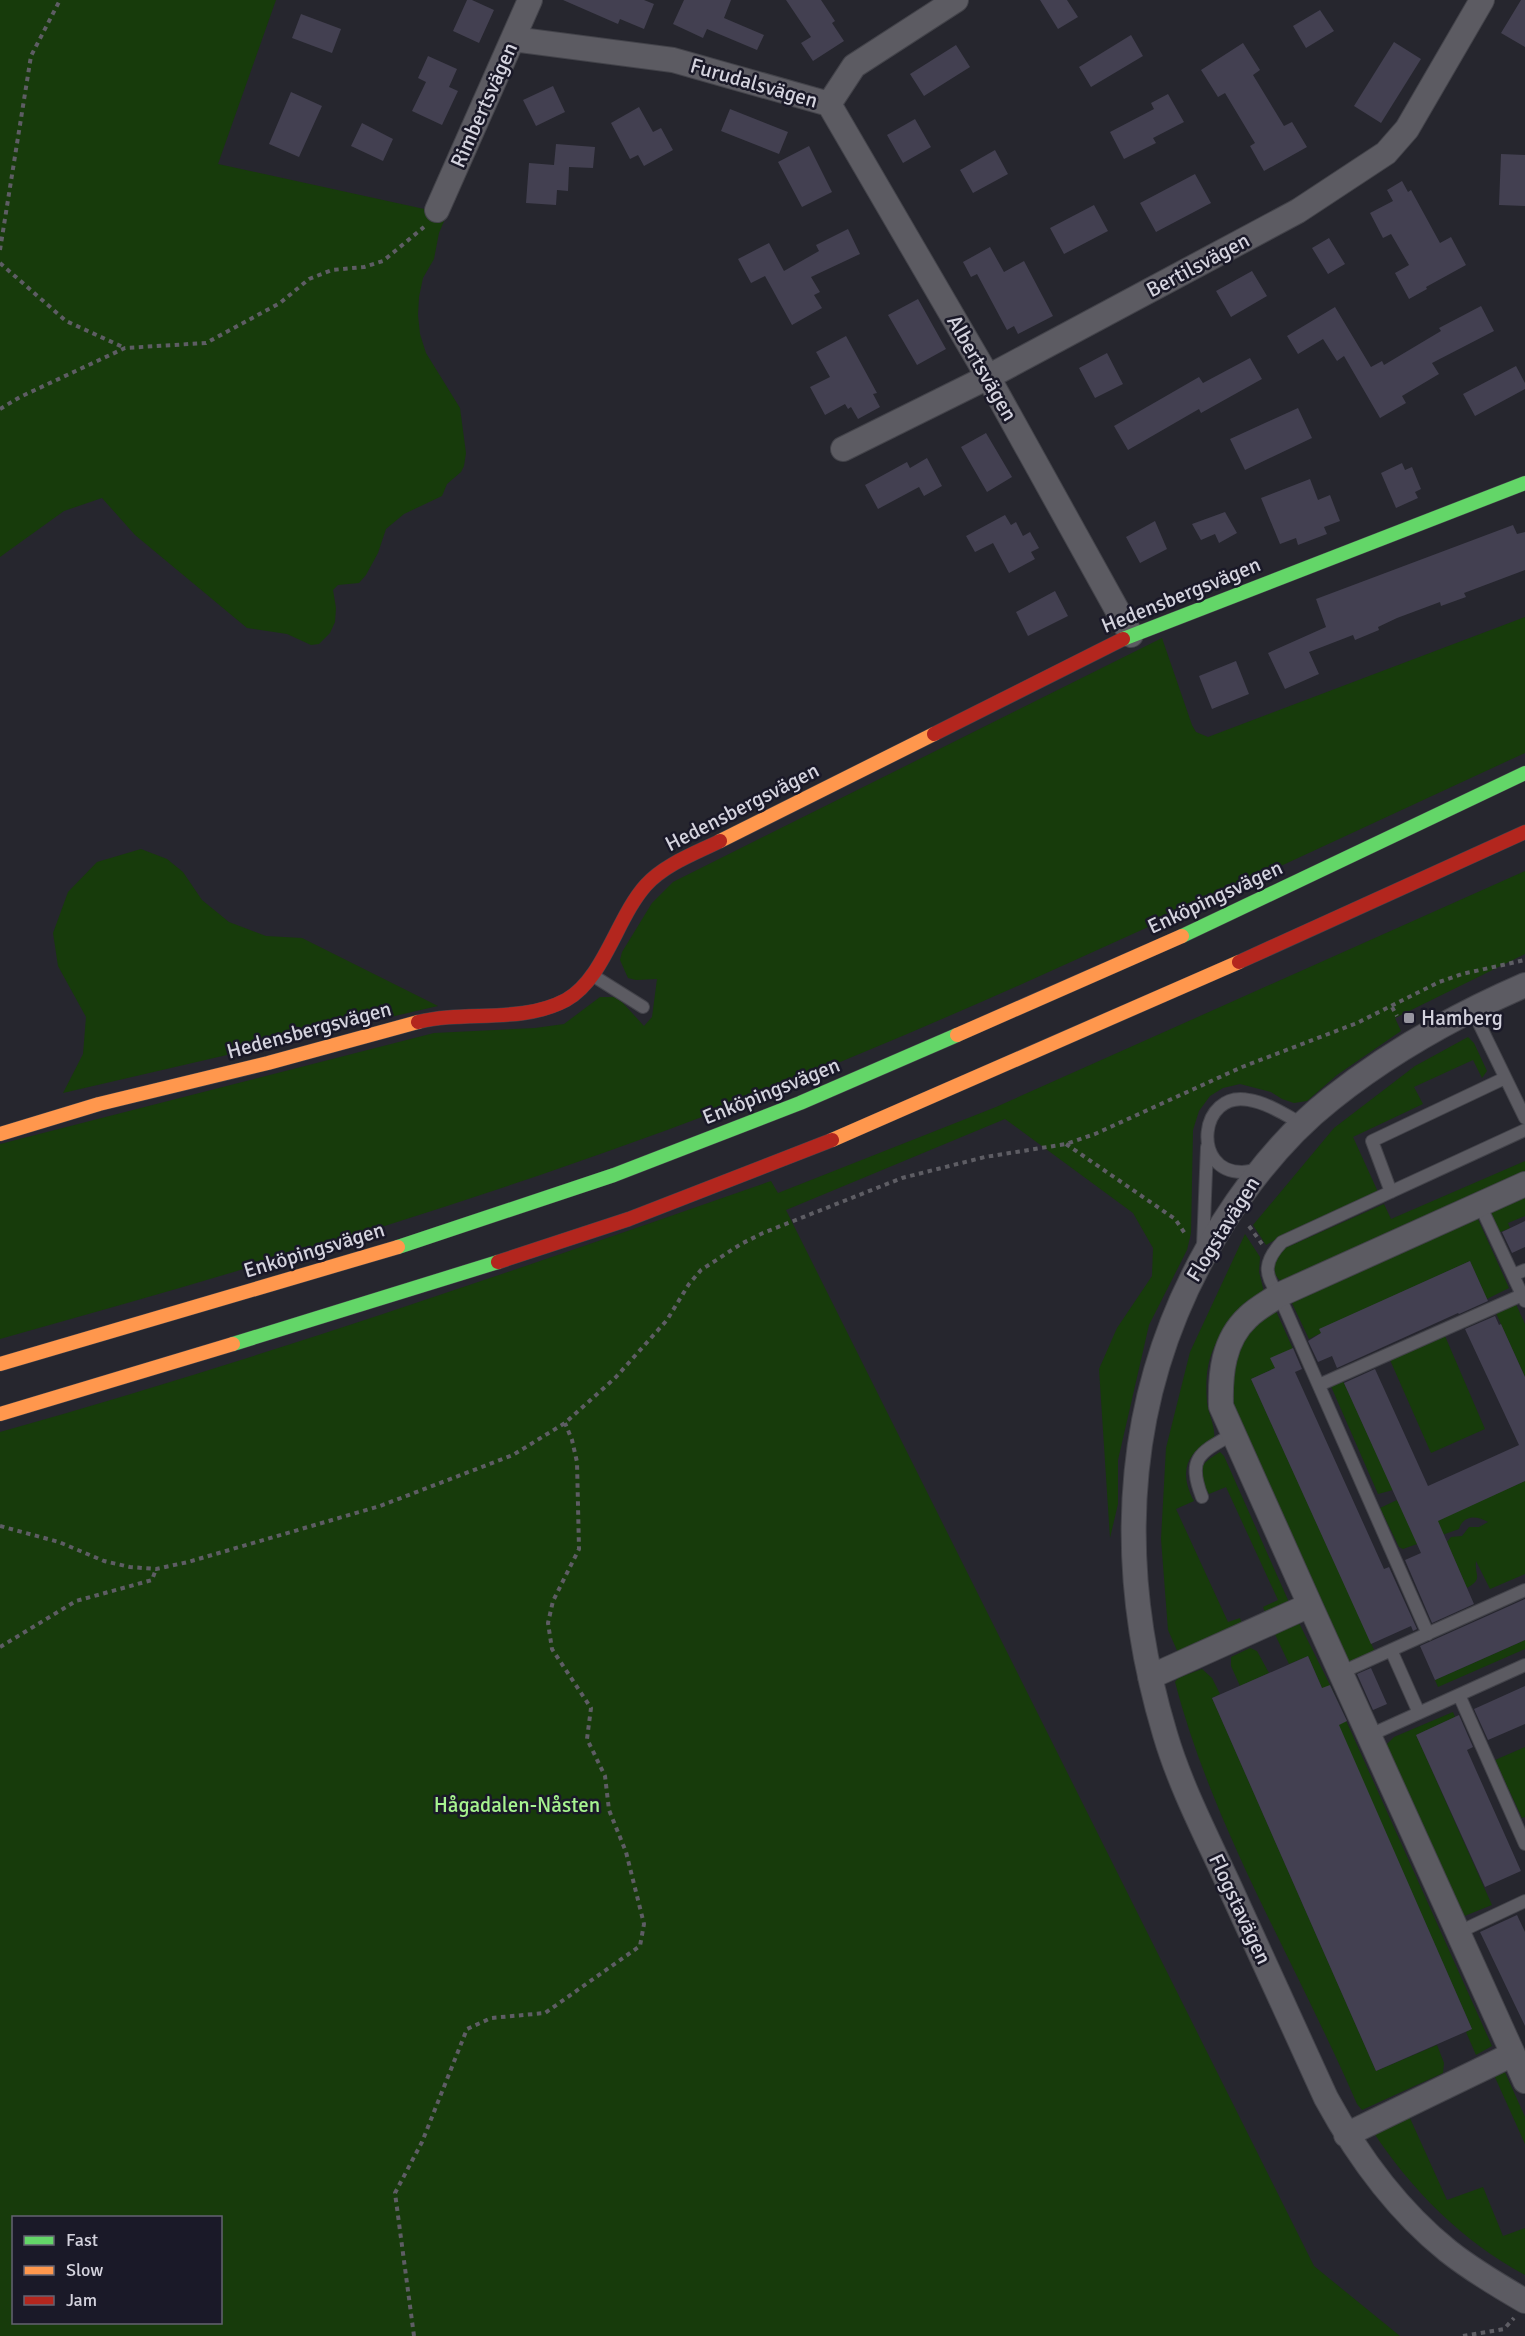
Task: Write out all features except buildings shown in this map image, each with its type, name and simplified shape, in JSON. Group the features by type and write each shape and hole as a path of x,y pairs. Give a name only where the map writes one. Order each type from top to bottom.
{"main road":[{"name":"Hedensbergsvägen","path":"0,1134 127,1097 312,1052 433,1018 473,1013 510,1016 546,1010 570,998 591,975 622,918 645,885 672,865 1131,635 1525,483"},
{"name":"Enköpingsvägen","path":"0,1365 402,1246 614,1175 800,1103 1131,960 1525,772"},
{"path":"0,1414 417,1288 629,1219 794,1156 1131,1011 1525,832"}],"street":[{"name":"Rimbertsvägen","path":"437,210 530,0"},
{"name":"Furudalsvägen","path":"513,39 673,60 829,104 854,66 956,0"},
{"name":"Bertilsvägen","path":"843,449 988,377 1298,211 1386,153 1407,129 1482,0"},
{"name":"Albertsvägen","path":"829,104 988,377 1131,635"},
{"name":"Flogstavägen","path":"1522,2308 1489,2279 1448,2251 1409,2214 1372,2171 1346,2134 1326,2098 1187,1793 1166,1737 1150,1677 1134,1575 1133,1539 1139,1440 1152,1384 1195,1249 1232,1209 1261,1169 1330,1100 1418,1039 1472,1009 1525,985"},
{"path":"1525,1184 1280,1295 1247,1317 1230,1341 1220,1373 1221,1406 1233,1434 1525,2081"},
{"path":"1150,1677 1310,1605"},
{"path":"1346,2134 1513,2054"}],"lane":[{"path":"591,975 643,1007"},
{"path":"1472,1009 1525,1118"},
{"path":"1391,1192 1372,1141 1505,1078"},
{"path":"1195,1249 1209,1125 1215,1110 1231,1100 1248,1099 1304,1125"},
{"path":"1428,1634 1280,1295 1272,1286 1268,1273 1269,1256 1282,1242 1525,1130"},
{"path":"1207,1146 1214,1159 1225,1169 1241,1172 1261,1169"},
{"path":"1319,1386 1523,1298 1480,1204"},
{"path":"1513,1275 1525,1270"},
{"path":"1202,1497 1195,1478 1196,1464 1203,1452 1233,1434"},
{"path":"1340,1673 1525,1590"},
{"path":"1391,1650 1419,1713"},
{"path":"1368,1736 1525,1665"},
{"path":"1459,1695 1525,1844"},
{"path":"1457,1933 1525,1901"}],"path":[{"path":"0,250 31,56 60,0"},
{"path":"0,409 30,392 125,348 207,343 279,303 309,279 332,270 364,267 382,261 429,223 437,210"},
{"path":"0,263 66,321 125,348"},
{"path":"0,1526 59,1542 104,1561 130,1567 156,1569 188,1562 390,1502 513,1455 565,1423 616,1377 667,1320 689,1284 701,1270 741,1244 902,1178 985,1157 1066,1144 1105,1130 1242,1067 1392,1007 1439,982 1462,974 1525,960"},
{"path":"1392,1007 1397,1016"},
{"path":"1066,1144 1175,1219 1184,1229 1195,1249"},
{"path":"1244,1221 1269,1256"},
{"path":"414,2336 395,2193 422,2142 467,2029 491,2018 545,2013 640,1946 644,1924 626,1852 609,1810 604,1776 587,1739 591,1708 552,1649 548,1623 553,1601 579,1549 577,1462 565,1423"},
{"path":"0,1647 76,1601 152,1580 156,1569"},
{"path":"1463,2336 1504,2329 1522,2308"}],"green space":[{"path":"0,0 276,0 218,164 447,214 439,233 434,259 423,278 418,315 420,334 426,353 460,408 466,453 464,466 461,472 447,484 442,496 404,514 386,529 378,553 359,583 338,585 333,590 336,608 335,622 330,633 319,644 311,645 287,634 247,628 135,535 102,498 64,511 0,557"},
{"path":"1525,617 1525,753 1058,968 774,1089 487,1193 293,1254 0,1339 0,1144 434,1033 535,1028 564,1024 600,997 614,997 622,1002 644,1026 652,1017 657,979 628,978 620,960 622,952 652,903 673,882 1162,638 1192,725 1196,732 1208,737"},
{"path":"141,849 167,859 183,872 202,900 229,922 266,936 302,938 438,1006 63,1093 83,1054 86,1017 58,966 53,933 68,892 97,862"},
{"name":"Hågadalen-Nåsten","path":"1525,871 1525,954 1395,1018 1401,1031 1337,1075 1307,1101 1294,1103 1271,1092 1240,1084 1223,1088 1210,1096 1199,1111 1193,1130 1191,1233 1187,1250 1149,1325 1118,1460 1118,1504 1110,1538 1099,1369 1117,1328 1152,1276 1153,1248 1133,1213 1005,1119 786,1210 1314,2266 1400,2336 0,2336 0,1432 291,1344 771,1181 778,1193 996,1107"},
{"path":"1468,1037 1474,1043 1487,1071 1482,1078 1473,1060 1414,1087 1423,1104 1353,1137 1378,1192 1289,1232 1266,1245 1253,1225 1334,1128 1415,1066"},
{"path":"1525,1161 1525,1173 1282,1282 1274,1271 1276,1258 1281,1250 1384,1204 1391,1219"},
{"path":"1525,1196 1525,1216 1508,1223 1510,1228 1498,1233 1489,1213"},
{"path":"1477,1217 1509,1288 1487,1299 1470,1261 1320,1329 1321,1333 1309,1339 1291,1301"},
{"path":"1245,1234 1260,1257 1259,1272 1264,1292 1227,1327 1212,1352 1206,1383 1214,1439 1197,1450 1188,1464 1187,1481 1194,1501 1176,1509 1228,1622 1240,1618 1243,1626 1179,1655 1168,1630 1161,1539 1166,1448 1190,1352"},
{"path":"1515,1302 1525,1324 1525,1377 1495,1311"},
{"path":"1276,1311 1293,1349 1271,1358 1275,1368 1251,1379 1375,1652 1348,1663 1230,1402 1235,1361 1239,1349 1252,1328"},
{"path":"1445,1336 1485,1429 1431,1453 1390,1360"},
{"path":"1342,1379 1393,1490 1378,1494 1330,1384"},
{"path":"1220,1452 1224,1456 1292,1609 1268,1619 1263,1607 1278,1600 1226,1487 1209,1494 1202,1480 1203,1465"},
{"path":"1525,1481 1525,1574 1490,1589 1476,1561 1477,1579 1467,1588 1447,1542 1451,1537 1462,1536 1469,1527 1479,1527 1488,1522 1475,1517 1467,1519 1459,1529 1403,1549 1399,1547 1380,1508 1397,1500 1412,1532"},
{"path":"1298,1621 1331,1687 1492,2046 1476,2055 1466,2032 1472,2029 1308,1656 1289,1664 1273,1630"},
{"path":"1525,1640 1525,1649 1438,1687 1435,1680"},
{"path":"1250,1648 1257,1651 1269,1673 1240,1686 1231,1666 1231,1657"},
{"path":"1202,1669 1212,1678 1220,1694 1212,1698 1376,2071 1437,2045 1444,2063 1443,2073 1362,2110 1357,2104 1233,1843 1191,1736 1175,1682 1178,1678"},
{"path":"1453,1712 1455,1717 1416,1735 1492,1905 1462,1917 1385,1754 1387,1744 1394,1737"},
{"path":"1525,1747 1525,1817 1522,1818 1495,1760"},
{"path":"1504,2070 1525,2117 1525,2144 1494,2075"},
{"path":"1409,2116 1447,2200 1483,2187 1503,2236 1525,2228 1525,2275 1480,2246 1440,2212 1404,2173 1372,2130"}],"traffic: fast":[{"path":"1123,639 1525,483"},
{"path":"1182,936 1525,773"},
{"path":"398,1247 614,1175 800,1103 957,1035"},
{"path":"233,1344 498,1262"}],"traffic: slow":[{"path":"720,841 934,734"},
{"path":"957,1035 1182,936"},
{"path":"832,1140 1239,962"},
{"path":"0,1134 99,1104 268,1063 418,1022"},
{"path":"0,1364 398,1247"},
{"path":"0,1414 233,1344"}],"traffic: jam":[{"path":"934,734 1123,639"},
{"path":"1239,962 1525,832"},
{"path":"418,1022 531,1012 566,1000 590,978 636,898 646,885 671,865 720,841"},
{"path":"498,1262 629,1219 832,1140"}],"place":[{"name":"Hamberg","path":"1409,1018"}]}
